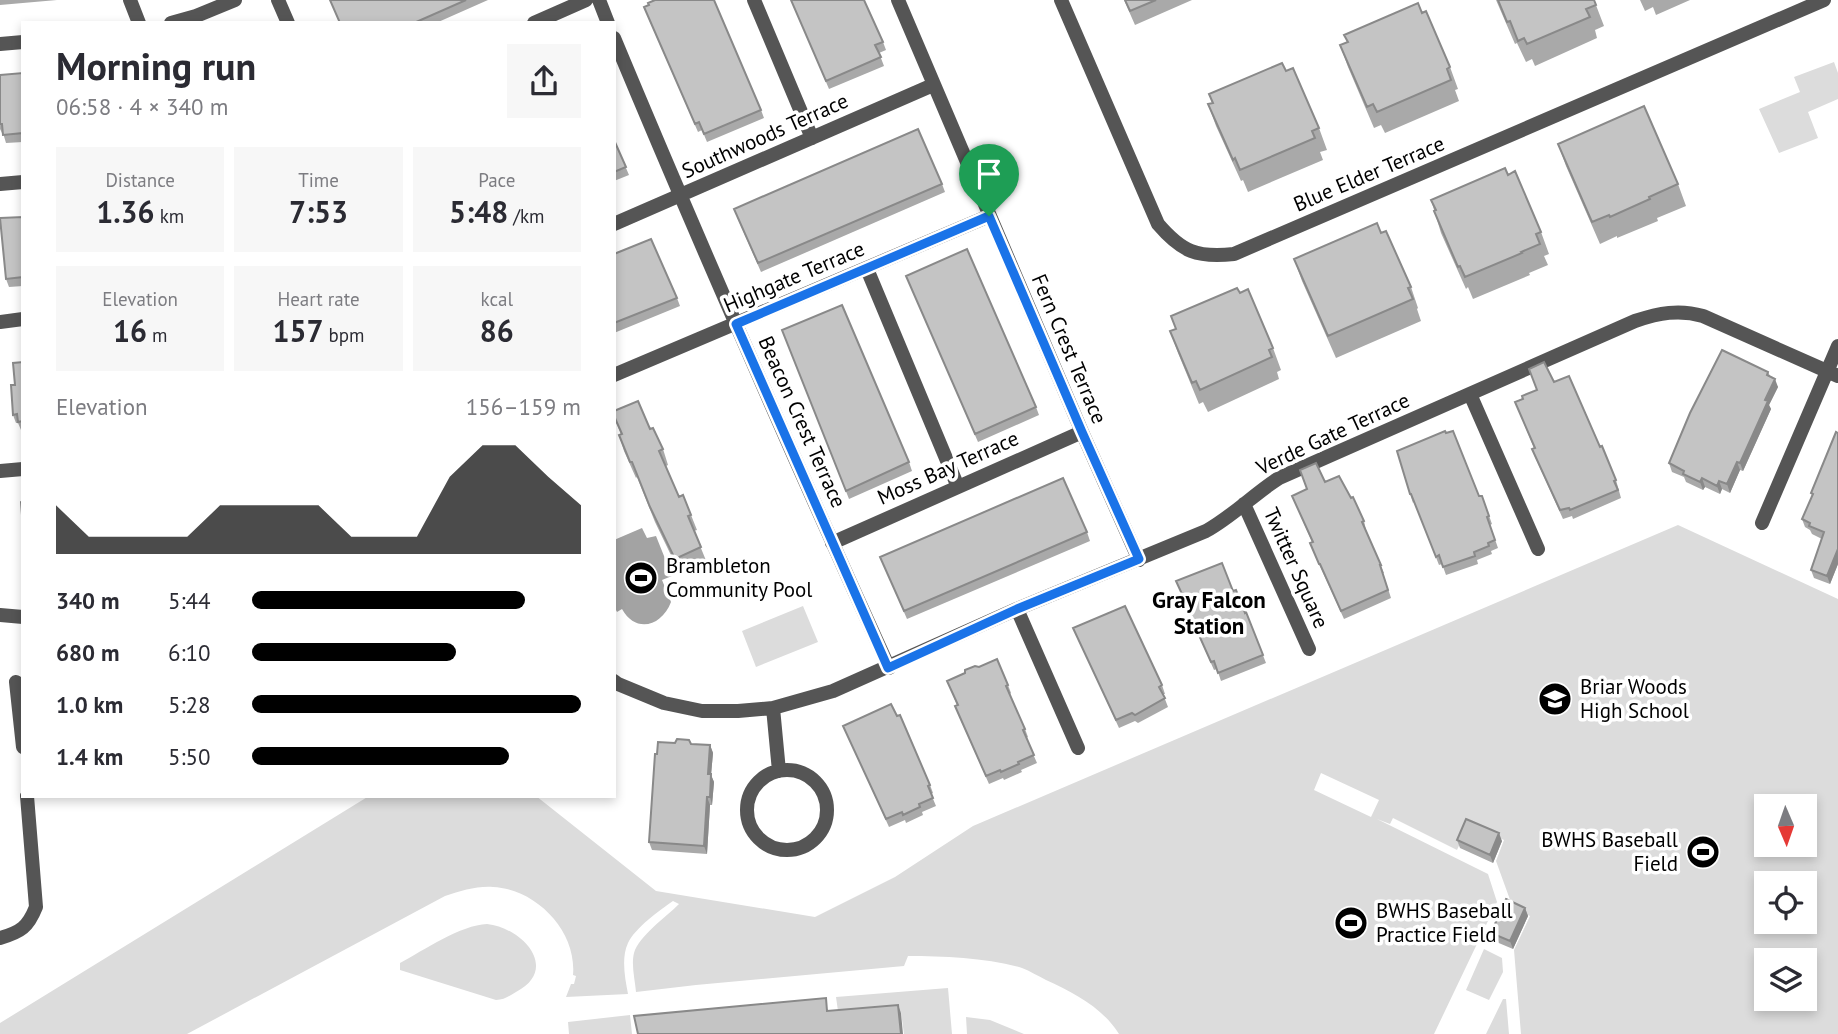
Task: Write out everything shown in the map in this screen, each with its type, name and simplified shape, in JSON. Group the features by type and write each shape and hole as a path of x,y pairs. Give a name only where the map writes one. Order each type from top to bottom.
{"street":[{"path":"130,0 138,21"},
{"path":"178,21 235,0"},
{"path":"278,0 287,21"},
{"path":"539,21 586,0"},
{"path":"599,0 607,21"},
{"path":"754,0 812,138"},
{"name":"Fern Crest Terrace","path":"898,0 1139,559"},
{"name":"Blue Elder Terrace","path":"1061,0 1158,224 1181,246 1212,256 1234,254 1824,0"},
{"path":"0,44 21,42"},
{"name":"Beacon Crest Terrace","path":"616,43 680,196 888,668"},
{"name":"Southwoods Terrace","path":"616,223 933,85"},
{"path":"0,184 21,182"},
{"name":"Highgate Terrace","path":"616,374 989,216"},
{"path":"867,269 958,488"},
{"name":"Verde Gate Terrace","path":"616,682 664,703 702,710 773,709 833,691 1017,609 1206,531 1279,478 1635,321 1657,314 1690,312 1703,316 1832,373"},
{"path":"0,322 21,319"},
{"path":"1762,523 1832,373 1838,346"},
{"path":"1469,394 1538,549"},
{"name":"Moss Bay Terrace","path":"832,543 1082,432"},
{"path":"0,471 21,469"},
{"name":"Twitter Square","path":"1244,504 1309,649"},
{"path":"1017,609 1078,748"},
{"path":"0,615 21,617"},
{"path":"16,682 21,728"},
{"path":"773,709 779,771"},
{"path":"792,770 805,774 823,792 827,805 827,818 814,840 803,847 790,850 776,850 754,835 746,809 756,784 779,771 792,770"},
{"path":"0,938 15,934 29,923 36,907 27,798"}],"shaded area":[{"path":"1834,62 1838,73 1838,99 1808,112 1818,138 1779,153 1759,109 1800,92 1794,77"},
{"name":"Briar Woods High School","path":"1678,525 1838,599 1838,1034 1521,1034 1514,950 1530,916 1513,908 1496,861 1504,840 1469,824 1457,850 1393,818 1390,824 1377,819 1488,874 1497,902 1434,1034 1119,1034 1104,1016 1087,1002 1022,968 951,957 908,956 904,966 636,992 634,953 647,933 679,904 673,901 642,925 628,943 624,962 628,994 566,997 576,976 573,975 568,943 561,928 551,915 524,895 487,887 445,896 187,1034 0,1034 0,1023 366,798 539,798 656,891 815,917 895,877 973,826","holes":["1321,773 1379,800 1371,817 1314,790"]},
{"name":"Brambleton Community Pool","path":"642,528 647,538 656,536 672,576 662,580 671,602 667,610 662,617 648,624 634,622 622,609 617,612 616,610 616,539"},
{"path":"803,606 818,642 756,667 742,631"},
{"path":"477,925 500,927 524,941 536,961 535,972 529,983 509,996 496,1000 400,970 400,963 443,939"},
{"path":"1484,949 1502,958 1503,972 1489,1000 1466,990"},
{"path":"948,988 952,1034 904,1034 901,1012 839,1018 836,997"},
{"path":"1503,999 1506,999 1509,1034 1486,1034"},
{"path":"630,1015 632,1034 569,1034 568,1022"},
{"path":"966,1017 990,1020 1024,1034 967,1034"}],"building":[{"path":"330,0 466,0 419,21 339,21"},
{"path":"655,0 714,0 761,110 704,134 699,122 695,124 644,7"},
{"path":"791,0 864,0 883,42 875,45 881,57 826,81"},
{"path":"1125,0 1156,0 1130,11"},
{"path":"1498,0 1594,0 1596,5 1586,9 1590,17 1527,44 1524,38 1518,41"},
{"path":"1418,3 1422,13 1426,11 1450,67 1447,69 1451,80 1377,112 1373,104 1367,107 1340,45 1348,42 1344,35"},
{"path":"1282,63 1286,71 1293,68 1319,128 1312,131 1315,138 1240,170 1208,104 1213,103 1209,94"},
{"path":"21,73 21,133 3,135 0,124 0,75"},
{"path":"1644,106 1678,184 1610,217 1609,215 1592,222 1558,144"},
{"path":"918,129 942,184 758,263 734,209"},
{"path":"616,144 626,167 616,171"},
{"path":"1505,168 1508,175 1515,171 1541,232 1536,234 1540,244 1465,277 1460,266 1458,267 1431,200"},
{"path":"21,217 21,277 6,279 0,218"},
{"path":"1377,223 1381,233 1386,231 1411,287 1408,288 1413,299 1328,336 1294,259"},
{"path":"651,239 677,298 616,322 616,253"},
{"path":"967,249 1036,407 975,434 906,276"},
{"path":"1237,288 1240,293 1248,289 1273,348 1269,350 1272,357 1200,390 1196,381 1192,383 1170,331 1176,329 1171,316"},
{"path":"842,305 909,462 846,491 782,330"},
{"path":"1722,350 1768,372 1767,375 1775,379 1740,463 1737,462 1727,484 1719,481 1717,486 1702,478 1700,482 1683,474 1684,471 1669,463 1690,413"},
{"path":"21,362 21,421 18,422 17,414 13,415 13,363"},
{"path":"1544,362 1554,382 1569,376 1600,447 1602,446 1618,490 1570,510 1560,510 1532,449 1535,448 1515,402 1537,390 1529,369"},
{"path":"638,401 650,429 653,428 663,449 659,451 679,497 683,495 691,515 688,516 701,547 675,559 619,435 622,434 616,420 616,410"},
{"path":"1445,431 1453,431 1479,496 1482,496 1495,540 1488,543 1489,546 1474,552 1475,556 1443,567 1439,555 1436,557 1410,494 1397,451"},
{"path":"1836,432 1838,549 1827,576 1811,570 1824,532 1809,526 1810,523 1802,519"},
{"path":"1316,463 1325,482 1339,476 1351,498 1353,497 1381,565 1388,590 1341,611 1292,496 1307,489 1300,470"},
{"path":"1063,478 1087,532 904,611 880,557"},
{"path":"1222,563 1263,655 1218,673 1194,624 1191,625 1176,581"},
{"path":"1125,606 1162,685 1159,687 1165,698 1135,715 1132,713 1116,720 1073,628"},
{"path":"997,659 1034,755 1001,772 1000,770 986,776 947,681 965,673 965,670"},
{"path":"891,704 897,716 900,715 933,798 903,815 902,812 886,819 843,726"},
{"path":"677,739 689,740 691,744 710,745 710,797 707,797 704,846 649,842 658,742 675,743"},
{"path":"1466,819 1499,833 1490,855 1457,840"},
{"path":"1506,899 1525,908 1510,941 1491,933"},
{"path":"826,998 827,1011 898,1005 901,1034 638,1034 634,1016"}],"place":[{"name":"Brambleton Community Pool","path":"641,578"},
{"name":"Briar Woods High School","path":"1555,699"},
{"name":"BWHS Baseball Field","path":"1703,852"},
{"name":"BWHS Baseball Practice Field","path":"1351,923"}],"district":[{"name":"Gray Falcon Station","path":"1209,613"}],"route":[{"path":"989,216 1139,559 1017,609 888,668 736,324 989,216"}]}
